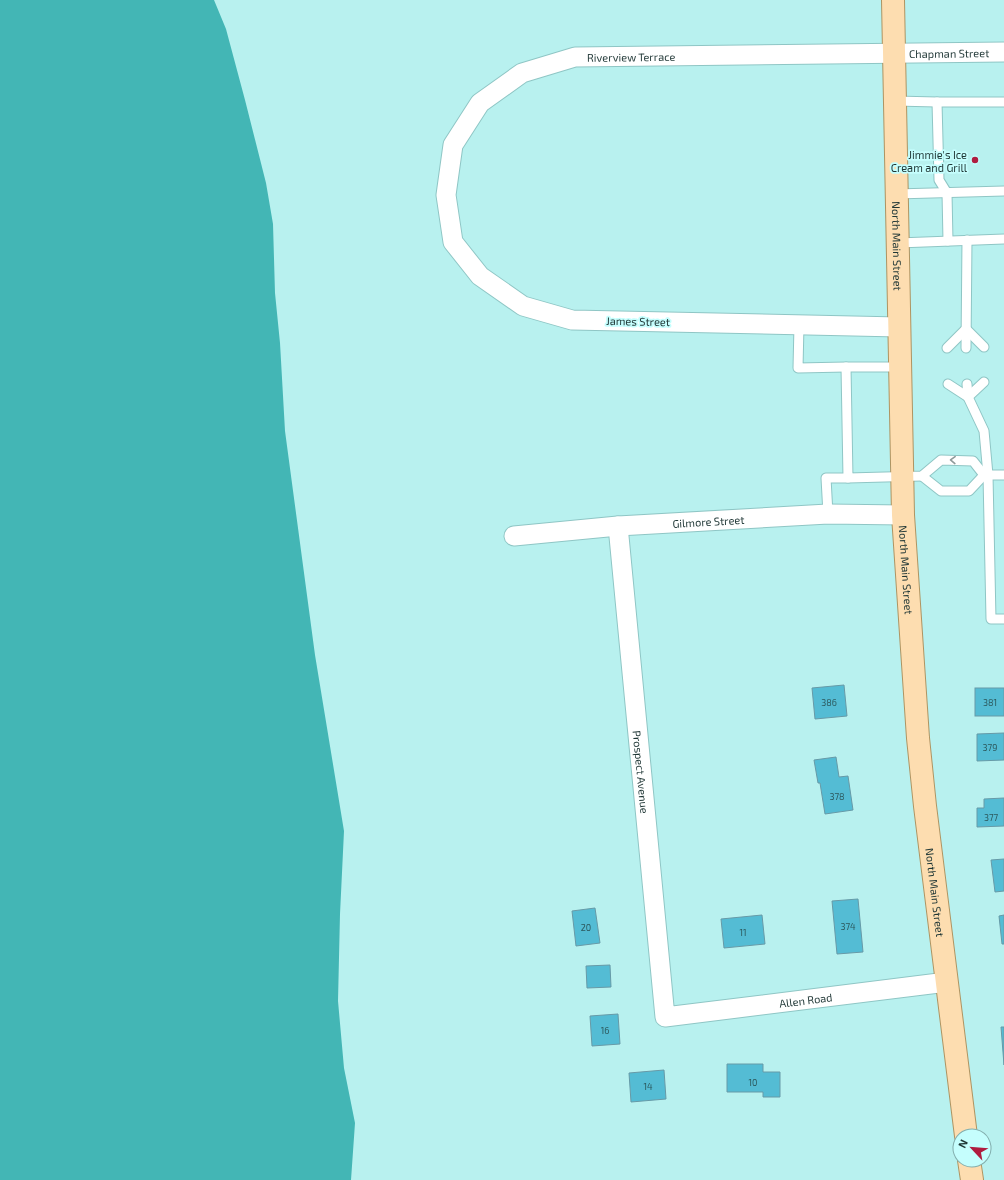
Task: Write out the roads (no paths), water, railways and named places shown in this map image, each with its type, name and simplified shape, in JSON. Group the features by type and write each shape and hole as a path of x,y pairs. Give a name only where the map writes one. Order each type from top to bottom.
{"main road":[{"name":"North Main Street","path":"893,0 900,367 912,477 903,515 924,806 965,1128"},
{"path":"970,1168 972,1180"}],"street":[{"name":"Chapman Street","path":"895,53 1004,52"},
{"name":"Riverview Terrace","path":"446,195 453,145 480,103 522,73 575,57 895,53"},
{"name":"James Street","path":"446,195 454,242 480,276 523,306 572,320 899,327"},
{"name":"Gilmore Street","path":"514,536 618,526 828,514 903,515"},
{"name":"Prospect Avenue","path":"618,526 665,1017"},
{"name":"Allen Road","path":"665,1017 947,982"}],"lane":[{"path":"896,101 1004,102"},
{"path":"937,102 939,180 947,193 948,241"},
{"path":"896,194 1004,191"},
{"path":"898,243 1004,239"},
{"path":"966,348 967,240"},
{"path":"799,325 798,368 900,367"},
{"path":"966,329 984,347"},
{"path":"948,348 966,329"},
{"path":"846,367 848,478"},
{"path":"968,397 984,382"},
{"path":"948,384 968,397"},
{"path":"967,384 968,397 984,431 991,619 1004,619"},
{"path":"912,477 941,460 973,461 986,475"},
{"path":"828,514 826,478 912,477 941,491 962,491 969,490 986,475 1004,475"}],"water":[{"path":"0,0 214,0 226,29 266,183 273,224 275,293 280,343 285,431 315,655 344,831 338,1001 344,1068 355,1123 351,1180 0,1180"}],"place":[{"name":"Jimmie's Ice Cream and Grill","path":"975,160"}]}
